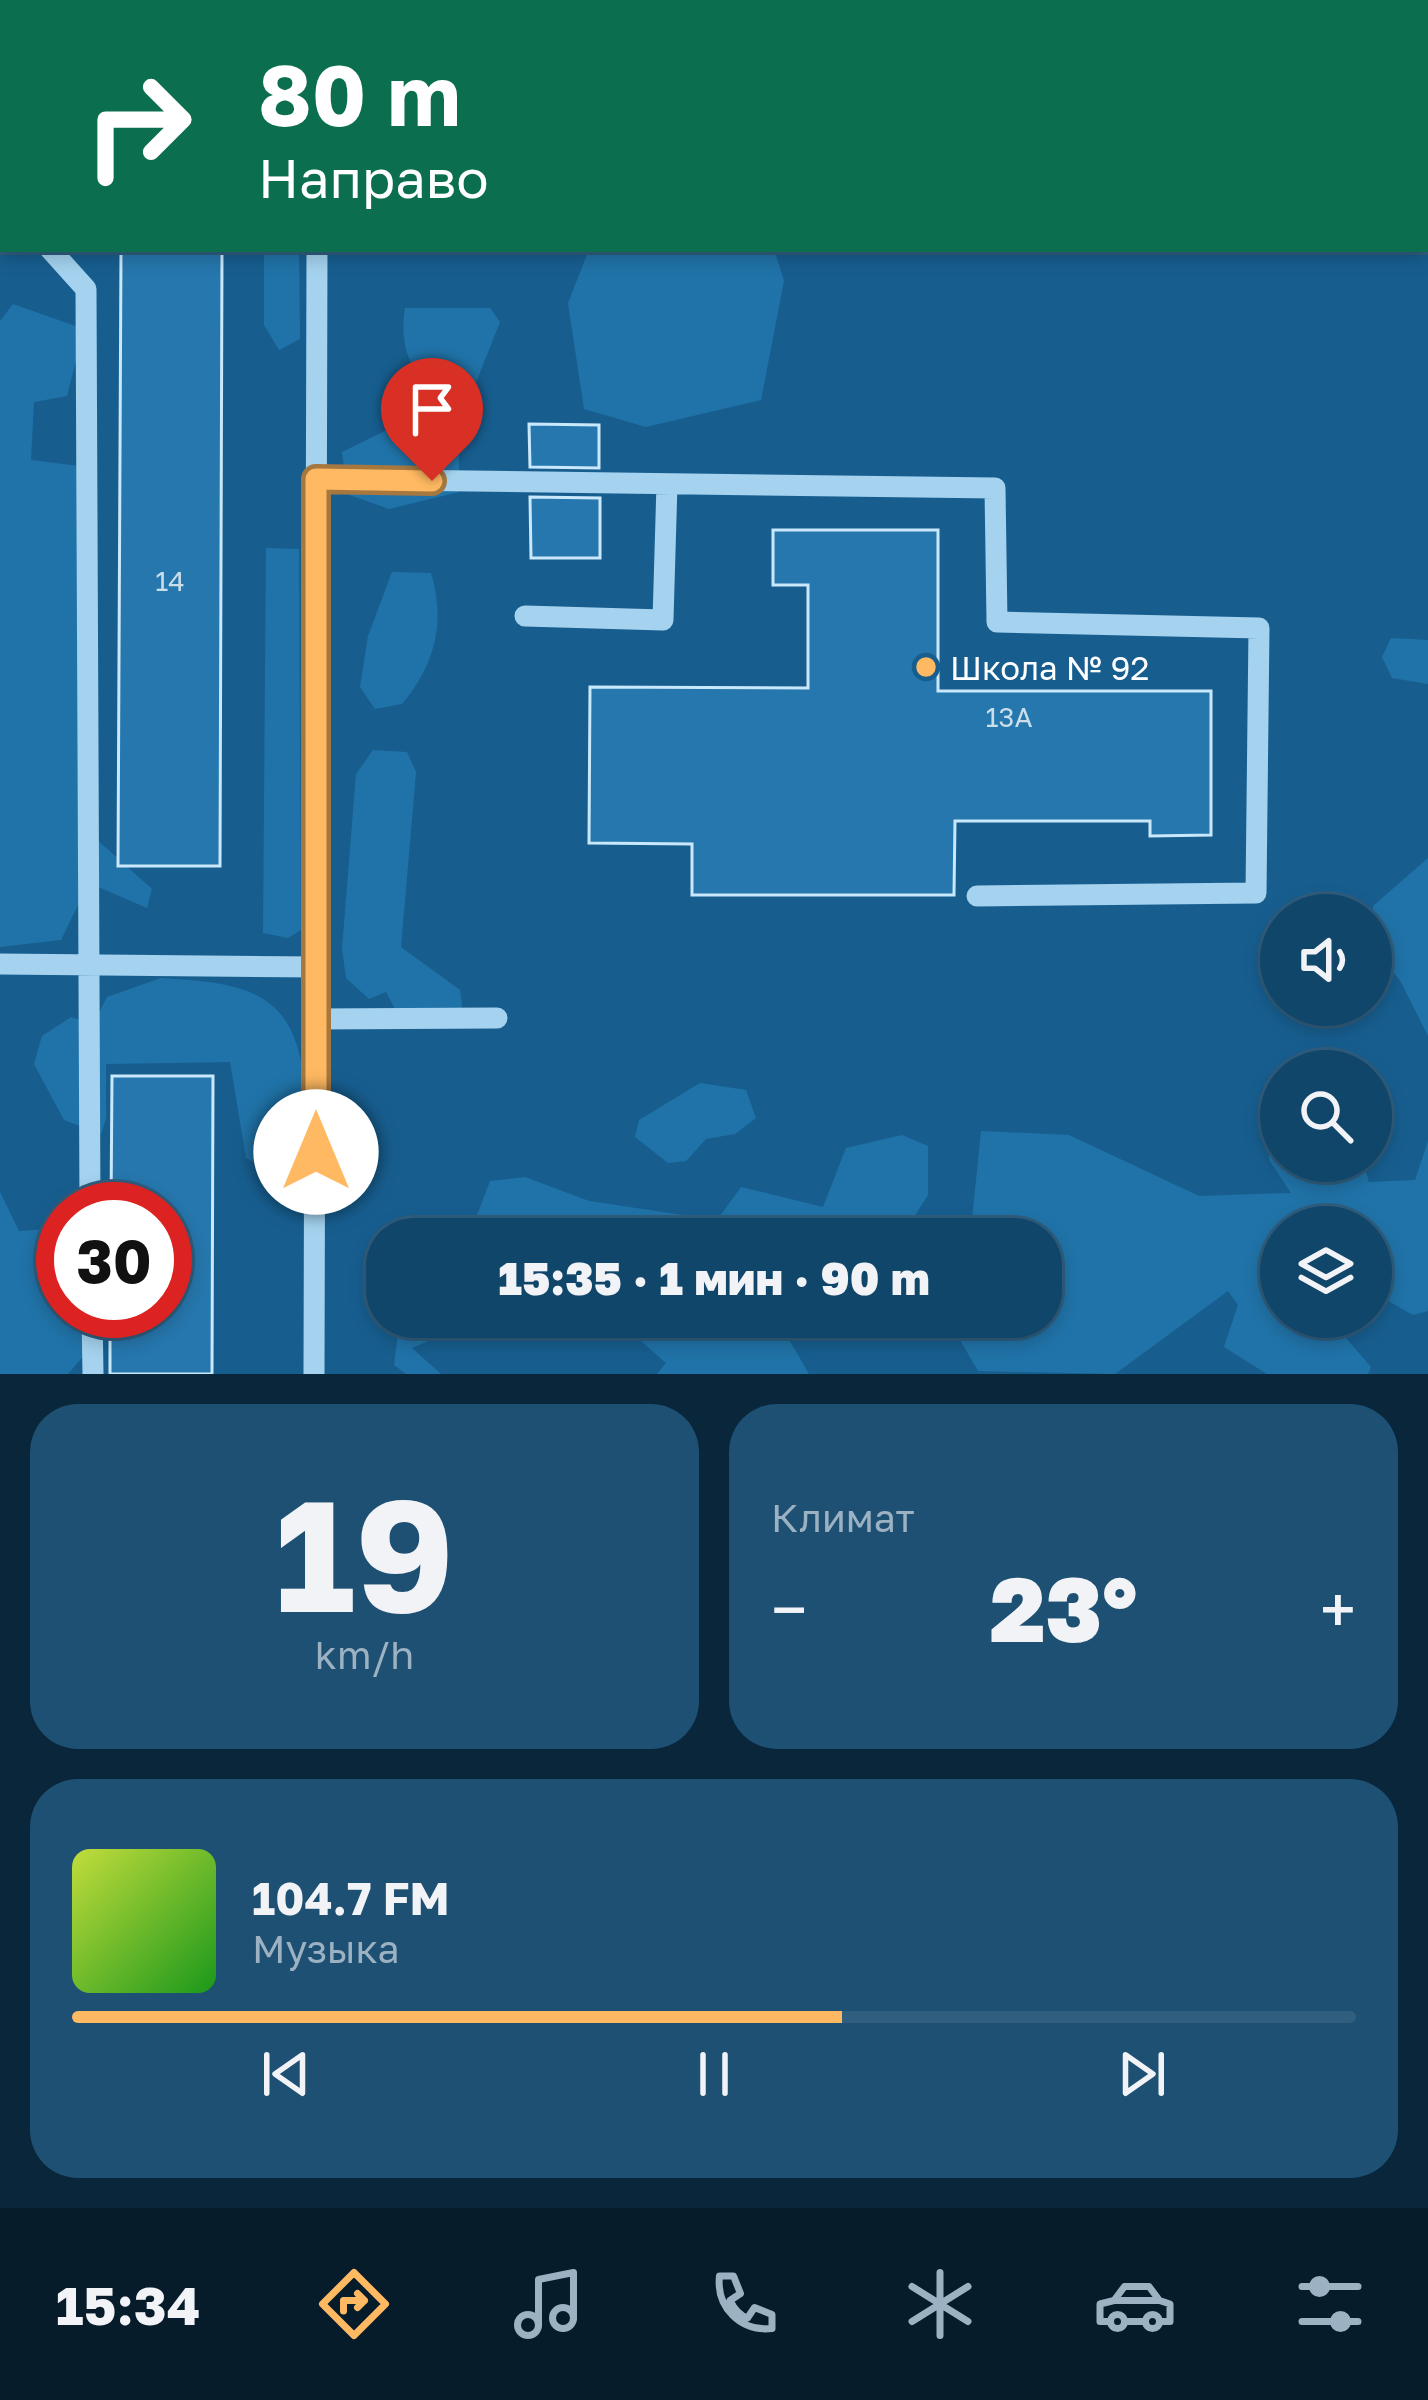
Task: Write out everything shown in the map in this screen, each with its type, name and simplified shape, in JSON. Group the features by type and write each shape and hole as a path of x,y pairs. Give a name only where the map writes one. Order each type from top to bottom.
{"street":[{"path":"53,252 86,289 90,1182"},
{"path":"314,1374 317,252"},
{"path":"316,479 994,488 997,622 1258,628 1256,892 977,896"},
{"path":"525,616 663,620 667,484"},
{"path":"0,964 317,967"},
{"path":"316,1019 497,1018"},
{"path":"92,1338 92,1374"}],"shaded area":[{"path":"264,252 299,252 300,339 279,350 264,325"},
{"path":"588,252 775,252 784,281 761,400 646,427 584,409 568,303"},
{"path":"13,304 84,329 67,396 34,402 31,460 79,466 94,837 152,889 147,908 89,883 61,940 0,947 0,321"},
{"path":"405,308 490,308 500,322 475,385 423,387 406,349"},
{"path":"424,423 459,456 459,492 389,509 347,494 342,452 395,426"},
{"path":"266,548 299,549 301,930 288,938 263,933"},
{"path":"392,572 431,573 437,626 423,674 402,704 375,709 360,687 368,636"},
{"path":"1391,638 1428,640 1428,684 1392,678 1382,657"},
{"path":"373,750 407,752 416,772 401,947 460,990 463,1013 401,1020 386,992 369,999 346,978 342,949 356,774"},
{"path":"1428,858 1428,1036 1392,970 1392,894 1387,894"},
{"path":"161,978 240,989 277,1010 290,1028 299,1052 306,1124 291,1183 246,1158 230,1062 106,1064 106,1119 101,1134 64,1120 34,1064 42,1036 71,1017 93,1024 107,997"},
{"path":"700,1083 746,1090 756,1118 735,1134 706,1139 686,1161 668,1163 635,1137 639,1120"},
{"path":"981,1131 1069,1135 1199,1196 1291,1193 1284,1182 1415,1180 1428,1141 1428,1311 1413,1315 1392,1303 1392,1206 1260,1206 1260,1338 1346,1338 1371,1367 1368,1374 1267,1374 1224,1347 1238,1305 1228,1291 1115,1374 978,1371 960,1338 1062,1338 1062,1218 972,1218"},
{"path":"902,1135 928,1146 928,1195 913,1218 718,1218 741,1187 823,1207 846,1148"},
{"path":"525,1177 589,1201 704,1218 476,1218 490,1181"},
{"path":"0,1192 19,1231 36,1230 36,1338 85,1338 86,1353 68,1374 0,1374"},
{"path":"397,1338 436,1338 412,1348 441,1374 406,1374 394,1365"},
{"path":"637,1338 788,1338 809,1374 657,1374 666,1363"}],"building":[{"path":"121,252 222,252 220,866 118,866"},
{"path":"529,424 599,425 599,468 530,467"},
{"path":"530,497 600,498 600,558 531,558"},
{"path":"773,530 938,530 938,691 1211,691 1211,835 1150,836 1150,821 955,821 954,895 692,895 692,844 589,843 590,687 808,688 808,585 773,585"},
{"path":"112,1076 213,1076 212,1374 110,1374 110,1338 192,1338 192,1182 111,1182"}],"place":[{"name":"Школа № 92","path":"926,667"}],"route":[{"path":"316,1152 316,479 432,481"}]}
